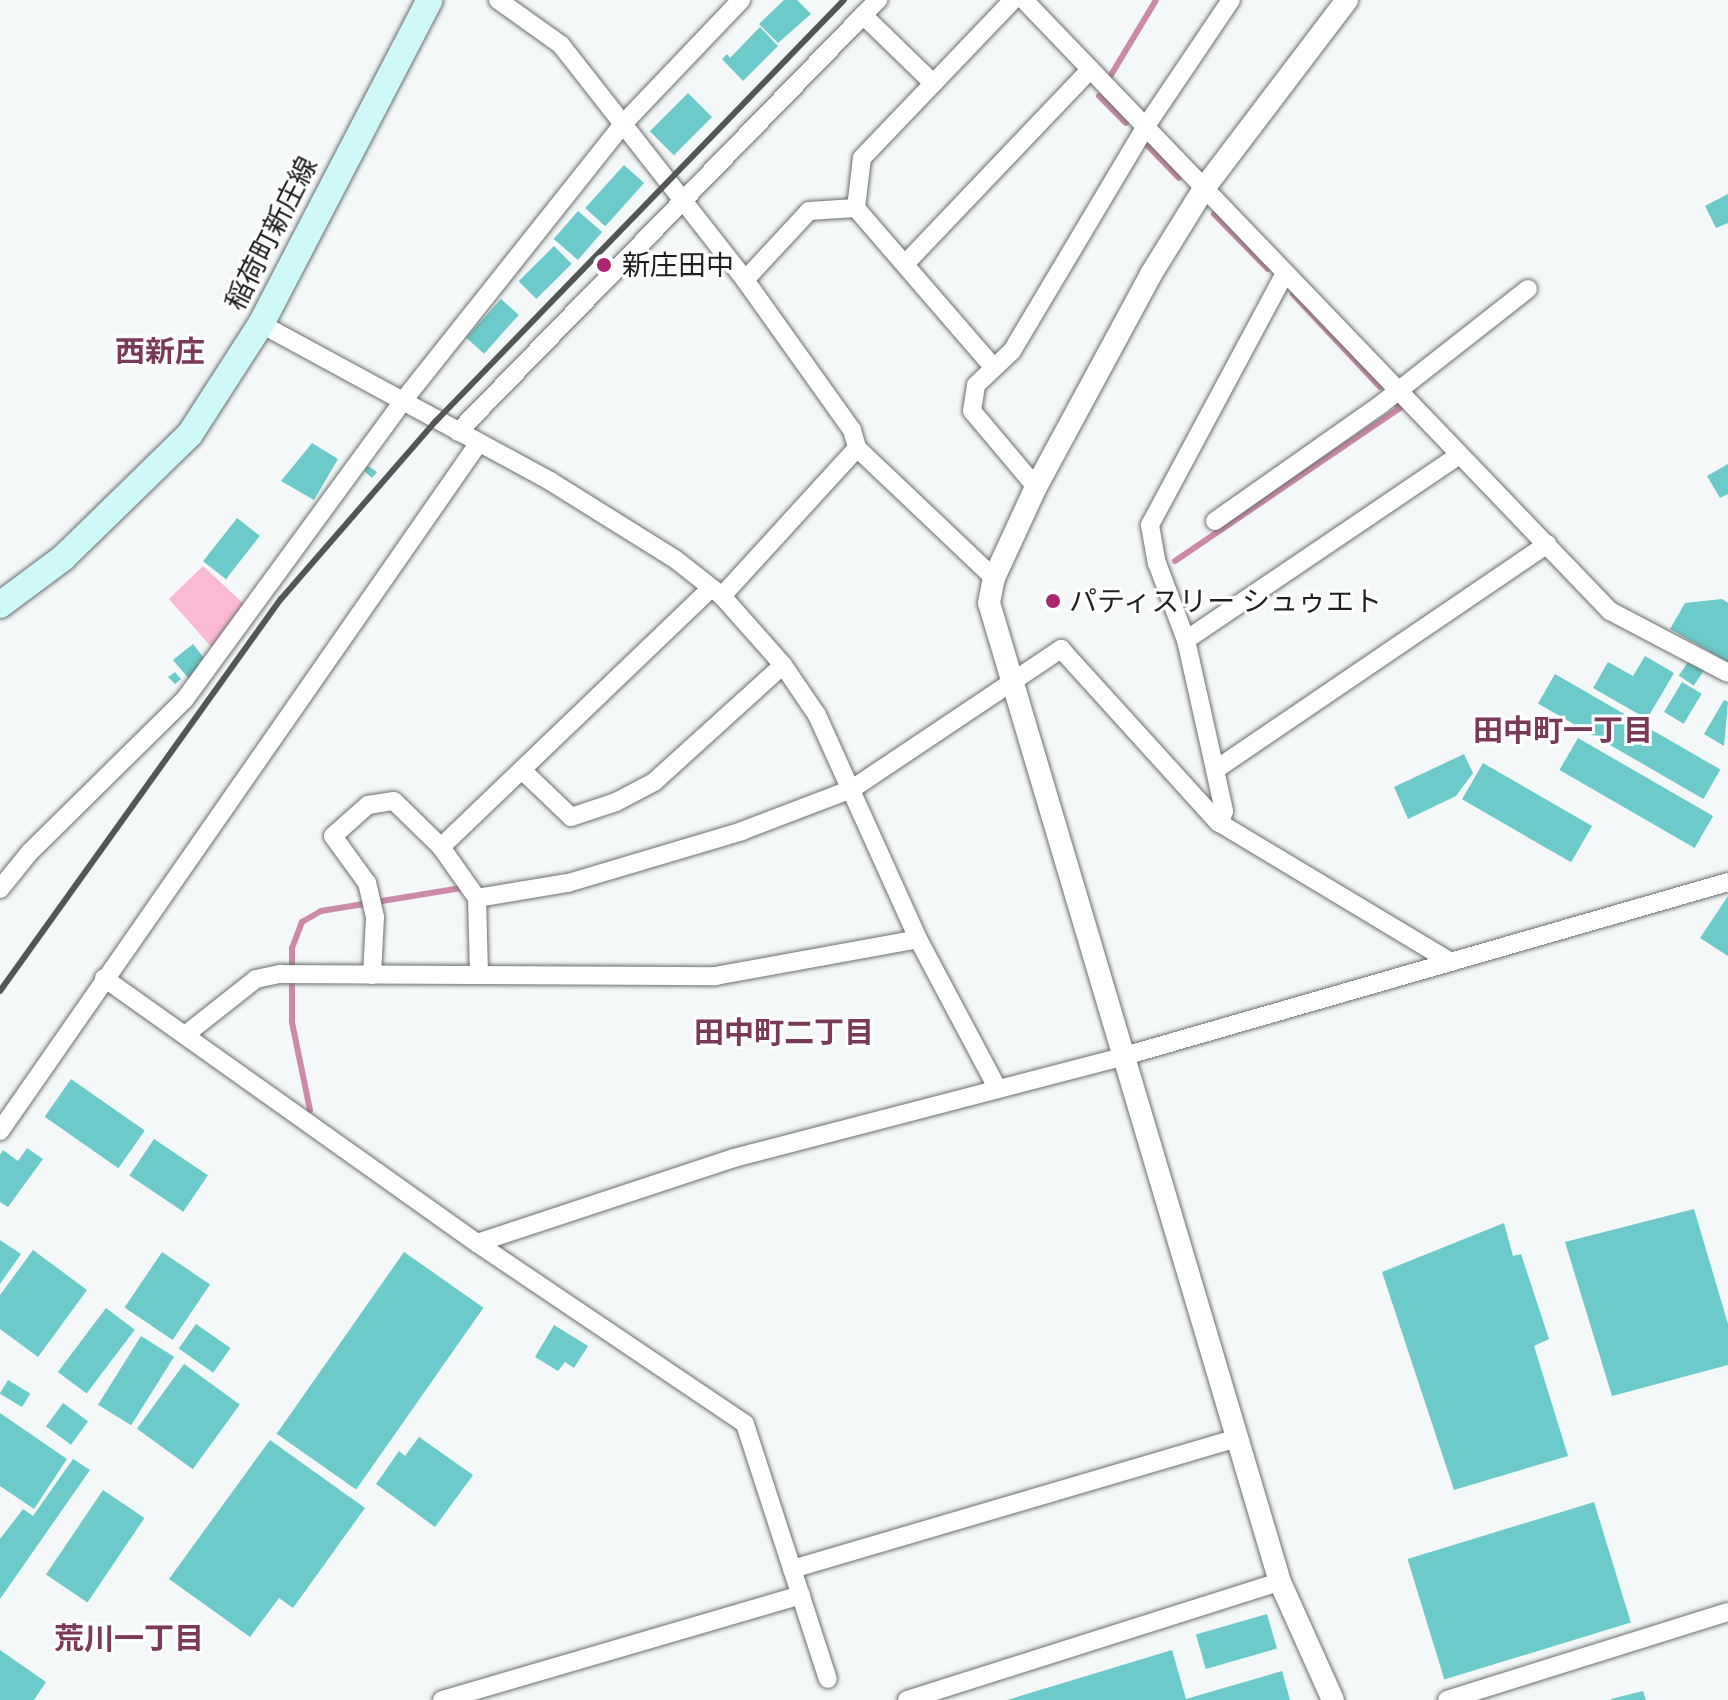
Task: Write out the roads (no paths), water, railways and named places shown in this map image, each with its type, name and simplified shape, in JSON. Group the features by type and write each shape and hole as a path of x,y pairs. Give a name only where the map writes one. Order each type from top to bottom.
{"main road":[{"name":"稲荷町新庄線","path":"0,605 63,558 190,434 261,324 430,0"}],"street":[{"path":"498,0 561,45 745,280 852,430 857,448 994,578"},
{"path":"0,889 30,852 185,699 402,402 622,125 741,0"},
{"path":"458,432 878,0"},
{"path":"994,368 856,208 862,158 1013,0"},
{"path":"1024,0 1205,187 1284,275 1610,611 1728,673"},
{"path":"1036,487 972,411 976,385 1012,351 1146,126 1231,0"},
{"path":"1333,1700 1280,1582 1235,1439 989,603 994,578 1101,359 1205,187 1347,0"},
{"path":"863,15 933,83"},
{"path":"905,264 1091,69"},
{"path":"745,280 809,211 856,208"},
{"path":"1220,823 1224,811 1186,640 1157,563 1150,525 1284,275"},
{"path":"1215,521 1396,391 1528,289"},
{"path":"261,324 602,512 717,592 783,665 817,715 918,939 996,1086"},
{"path":"0,1131 478,444"},
{"path":"441,847 717,592 857,448"},
{"path":"1186,640 1459,455"},
{"path":"1215,770 1547,544"},
{"path":"477,898 582,879 742,831 852,789 1061,649 1220,823 1449,961"},
{"path":"522,770 571,817 616,802 654,782 783,665"},
{"path":"372,975 375,917 367,883 333,836 368,805 394,801 441,847 477,898 479,975"},
{"path":"477,1243 734,1158 996,1086 1121,1057 1728,882"},
{"path":"185,1035 256,979 372,975 715,976 918,939"},
{"path":"104,978 477,1243 745,1424 828,1679"},
{"path":"792,1569 1235,1439"},
{"path":"907,1700 1280,1582"},
{"path":"442,1700 801,1595"},
{"path":"1447,1700 1728,1612"}],"waterway":[{"path":"1111,75 1156,0"},
{"path":"1099,96 1126,123"},
{"path":"1146,144 1179,178"},
{"path":"1214,214 1268,269"},
{"path":"1293,294 1380,387"},
{"path":"1175,561 1400,408 1393,401"},
{"path":"310,1110 292,1022 292,948 302,922 321,911 461,888"}],"railway":[{"path":"0,991 281,599 436,421 844,0"}],"place":[{"name":"新庄田中","path":"604,265"},
{"name":"パティスリー シュゥエト","path":"1053,601"}],"district":[{"name":"西新庄","path":"160,351"},
{"name":"田中町一丁目","path":"1563,730"},
{"name":"田中町二丁目","path":"784,1032"},
{"name":"荒川一丁目","path":"129,1638"}]}
